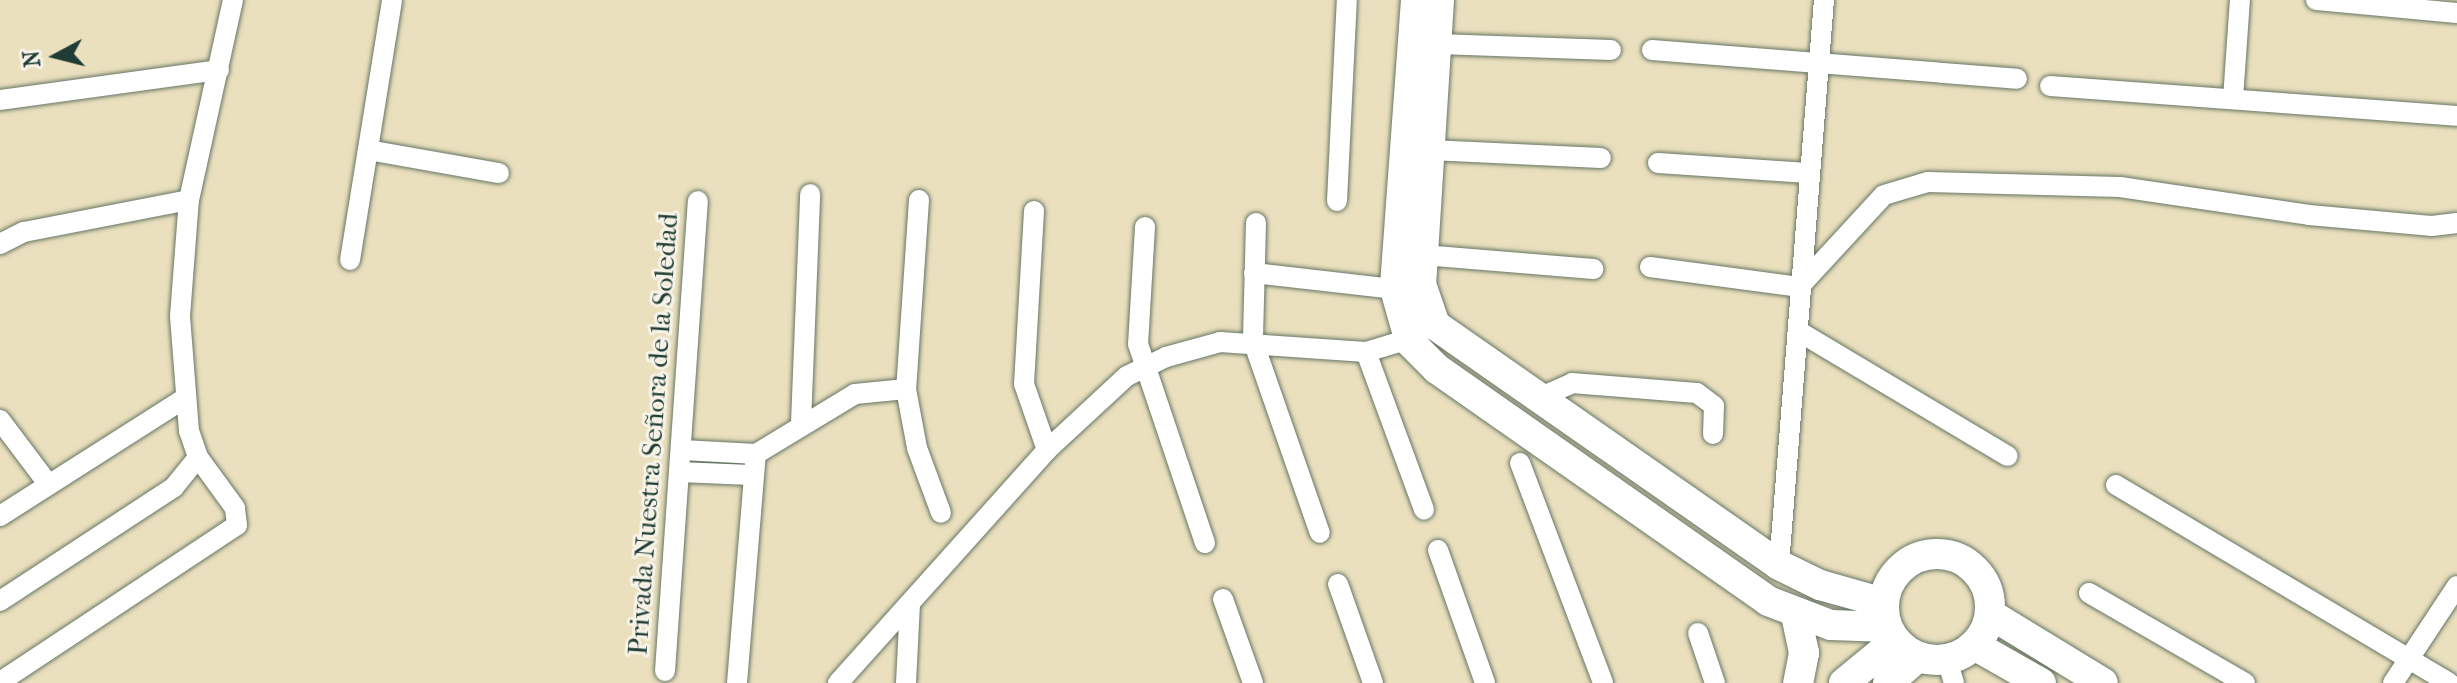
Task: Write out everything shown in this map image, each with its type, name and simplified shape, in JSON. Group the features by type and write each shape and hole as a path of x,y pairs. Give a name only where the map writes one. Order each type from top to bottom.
{"street":[{"path":"0,682 237,525 235,508 198,457 184,399 180,316 189,200 233,0"},
{"path":"350,260 392,0"},
{"path":"1337,201 1347,0"},
{"path":"1416,0 1395,289 1410,342 1437,369 1768,601 1796,615 1914,645 1974,645 2041,683"},
{"path":"1439,0 1421,284 1435,325 1779,565 1820,585 1914,645"},
{"path":"1779,565 1824,0"},
{"path":"2233,99 2240,0"},
{"path":"2316,0 2457,13"},
{"path":"1438,44 1611,50"},
{"path":"1652,50 1818,67 2017,79"},
{"path":"0,100 219,70"},
{"path":"2050,86 2457,116"},
{"path":"368,150 499,173"},
{"path":"1430,150 1601,158"},
{"path":"1658,163 1808,173"},
{"path":"1799,287 1884,195 1928,182 2134,188 2309,215 2432,226 2457,223"},
{"path":"801,423 810,194"},
{"path":"0,244 24,232 189,200"},
{"path":"919,200 906,389 917,448 941,513"},
{"name":"Privada Nuestra Señora de la Soledad","path":"665,671 698,201"},
{"path":"1034,211 1024,384 1047,450"},
{"path":"1256,223 1253,341 1320,533"},
{"path":"1145,227 1137,335 1144,366 1205,543"},
{"path":"1423,255 1593,269"},
{"path":"1650,267 1799,287"},
{"path":"1254,273 1395,289"},
{"path":"838,683 1047,450 1108,389 1144,366 1204,345 1253,341 1366,352 1410,342 1435,325"},
{"path":"1798,331 2008,456"},
{"path":"1366,352 1424,510"},
{"path":"1539,398 1572,383 1697,393 1714,406 1713,434"},
{"path":"682,450 756,454 801,423 855,394 906,389"},
{"path":"0,516 184,399"},
{"path":"0,420 49,485"},
{"path":"737,683 751,475 756,454"},
{"path":"0,601 174,487 198,457"},
{"path":"1520,463 1603,683"},
{"path":"679,472 751,475"},
{"path":"2116,485 2449,683"},
{"path":"1438,550 1485,683"},
{"path":"1888,683 1914,645 1901,568 1920,555 1937,553 1955,556 1977,572 1989,596 1990,614 1974,645"},
{"path":"1338,584 1373,683"},
{"path":"2393,683 2454,587"},
{"path":"2089,593 2245,683"},
{"path":"1223,599 1253,683"},
{"path":"906,683 910,603"},
{"path":"1990,614 2103,683"},
{"path":"1796,615 1804,653 1798,683"},
{"path":"1698,633 1715,683"},
{"path":"1844,683 1914,645"}]}
